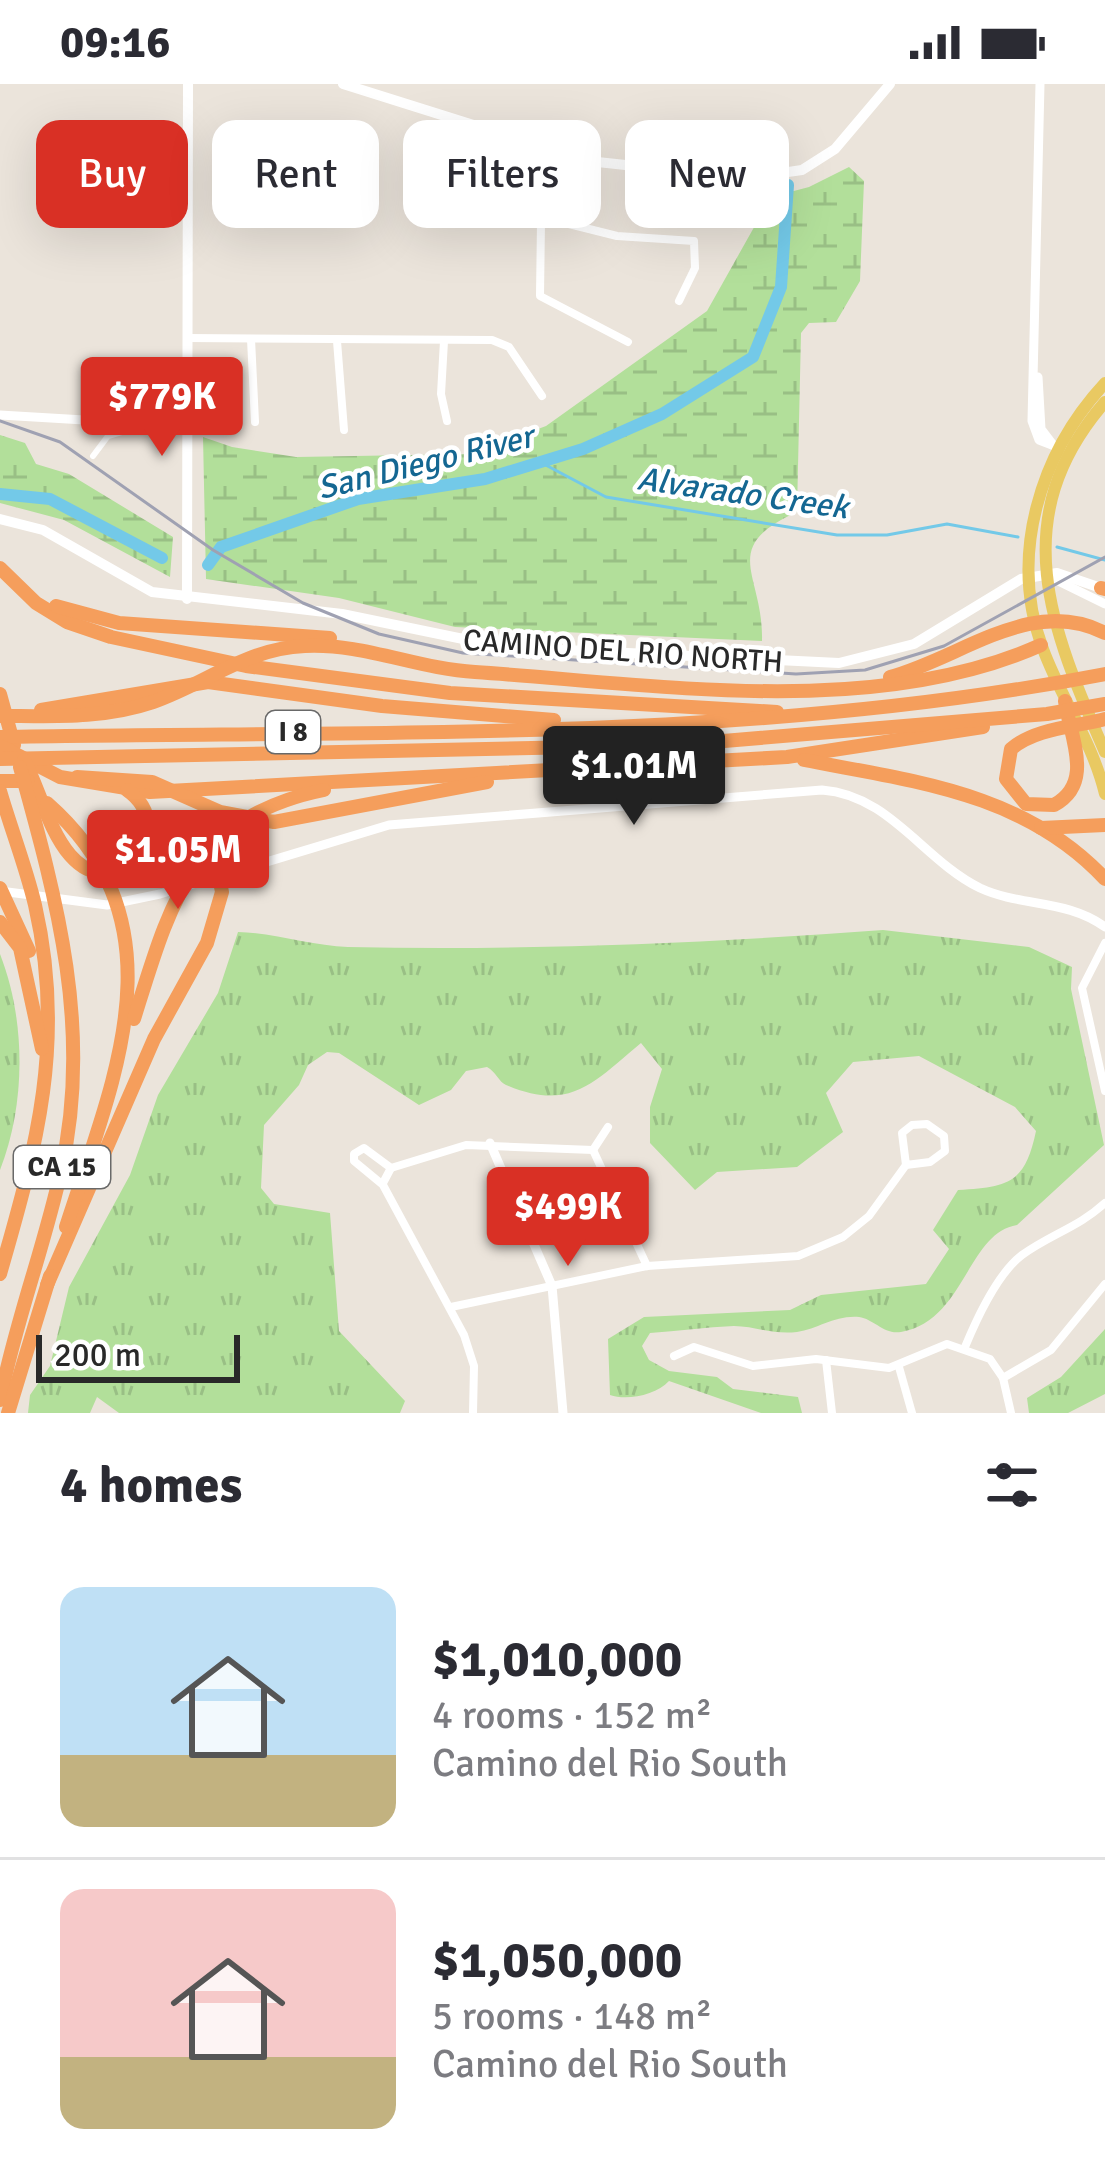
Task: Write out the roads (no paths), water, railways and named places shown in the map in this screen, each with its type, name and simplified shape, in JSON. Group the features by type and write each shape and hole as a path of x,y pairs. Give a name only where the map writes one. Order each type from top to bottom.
{"highway":[{"path":"0,568 68,622 258,668 450,693 758,708 798,716"},
{"path":"15,583 46,603 96,620 327,637 486,672"},
{"path":"854,687 916,670 1018,626 1068,620 1105,633"},
{"path":"1,707 82,716 133,708 250,656 301,646 486,672 622,683 854,687 958,674 1041,645"},
{"name":"I 8","path":"4,741 798,716 1098,676"},
{"path":"1,707 162,685 237,684 358,703 585,726"},
{"path":"1065,701 1078,770 1076,785 1054,805 1026,804 1008,785 1007,757 1028,737 1053,731 1104,709"},
{"name":"CA 15","path":"0,1400 68,1129 75,1038 62,927 37,800 4,741 1,707"},
{"name":"I 8","path":"0,763 676,746 1104,709"},
{"path":"4,741 47,772 113,790 296,790 787,757 1047,714"},
{"path":"787,757 929,781 1041,828 1105,879"},
{"path":"0,763 84,841 112,889 124,928 130,981 121,1051"},
{"path":"0,781 143,780 237,817 283,822 415,793 551,773"},
{"path":"50,781 112,785 143,805 146,840 117,872"},
{"path":"8,1413 172,900 202,854 249,816 296,790"},
{"name":"CA 15","path":"0,1274 40,1137 47,1078 47,994 39,926 2,796"},
{"path":"37,800 70,858 93,873 117,872 190,841 214,850 221,875 207,943 154,1039 47,1285"},
{"path":"1041,828 1105,825"},
{"path":"0,890 19,922 35,973 38,1027"},
{"path":"0,922 20,948 47,1078"}],"main road":[{"path":"187,599 188,84"},
{"path":"343,84 455,120"},
{"path":"601,162 634,169 776,177 802,170 835,149 890,84"},
{"path":"1105,383 1064,450 1038,575 1041,645 1105,794"},
{"path":"1064,450 1105,402"},
{"name":"CAMINO DEL RIO NORTH","path":"0,520 43,530 115,575 187,599 342,614 467,644 839,663 914,644 1038,575"},
{"path":"1038,575 1063,574 1104,589"},
{"path":"1038,575 1063,658 1105,752"}],"street":[{"path":"1040,84 1036,364 1040,425 1064,450"},
{"path":"542,228 540,296 628,342"},
{"path":"590,228 634,238 694,241 695,268 679,301"},
{"path":"185,338 502,343 542,396"},
{"path":"251,339 255,422"},
{"path":"338,341 344,430"},
{"path":"444,341 441,394 447,421"},
{"path":"0,415 100,421 162,397 186,396"},
{"path":"93,457 108,436 125,431"},
{"path":"1038,575 1105,604"},
{"path":"0,890 57,902 124,902 389,825 822,790 874,805 986,891 1066,907 1105,927"},
{"path":"1105,943 1082,988 1105,1090"},
{"path":"1089,1029 1105,1026"},
{"path":"451,1307 647,1266 778,1260 829,1245 869,1216 906,1165 941,1157 946,1144 940,1130 927,1124 907,1127 900,1141 906,1165"},
{"path":"593,1150 608,1127"},
{"path":"490,1143 551,1286 563,1413"},
{"path":"383,1185 391,1168 466,1144 593,1150"},
{"path":"391,1168 364,1148 354,1154 354,1161 383,1185 451,1307 473,1366 473,1413"},
{"path":"593,1150 647,1266"},
{"path":"965,1347 975,1322 1021,1256 1081,1225 1105,1204"},
{"path":"1003,1378 1051,1350 1105,1284"},
{"path":"674,1356 694,1347 753,1366 826,1360 899,1367 933,1347 965,1347 990,1359 1003,1378 1011,1413"},
{"path":"826,1360 832,1413"},
{"path":"899,1367 912,1413"}],"waterway":[{"name":"San Diego River","path":"208,565 221,547 358,499 485,479 583,449 662,414 753,357 781,287 785,228"},
{"name":"Alvarado Creek","path":"540,462 606,497 837,535 887,535 947,524 1018,537"},
{"name":"San Diego River","path":"0,494 50,499 162,558"},
{"name":"Alvarado Creek","path":"1057,547 1105,560"}],"tram line":[{"path":"0,421 60,442 213,550 303,603 379,634 463,653 796,674 865,670 944,646 1105,557"}]}
